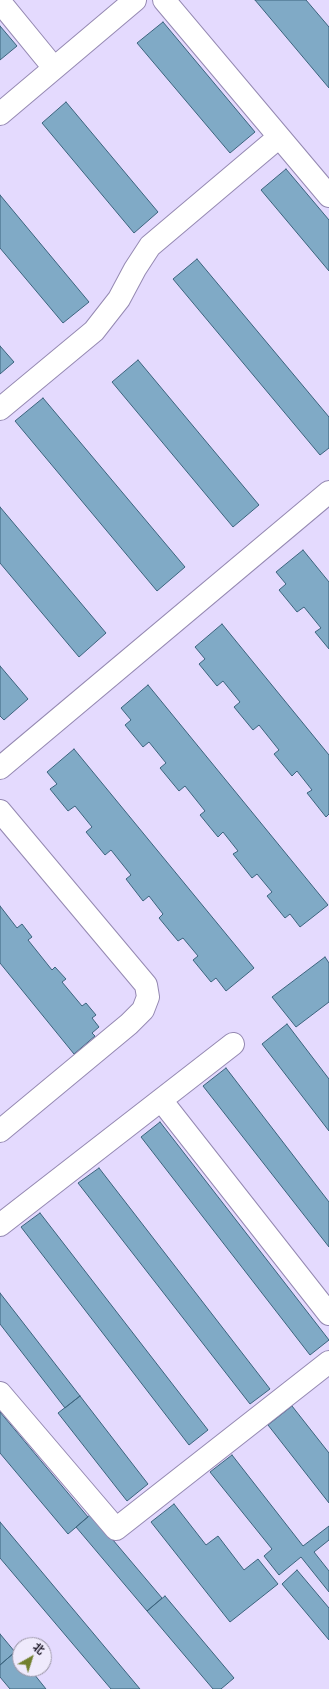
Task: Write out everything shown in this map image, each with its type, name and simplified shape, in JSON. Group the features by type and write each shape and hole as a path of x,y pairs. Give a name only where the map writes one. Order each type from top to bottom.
{"street":[{"path":"0,114 136,0"},
{"path":"164,0 329,196"},
{"path":"0,2 54,68"},
{"path":"0,409 94,331 119,299 134,269 150,246 279,137"},
{"path":"0,768 329,492"},
{"path":"0,811 146,985 148,997 143,1010 129,1024 0,1131"},
{"path":"0,1225 232,1044"},
{"path":"161,1100 329,1314"},
{"path":"0,1392 116,1529 329,1362"}],"building":[{"path":"255,0 306,0 329,27 329,88"},
{"path":"163,22 255,132 230,153 137,43"},
{"path":"0,26 17,46 0,60"},
{"path":"66,102 158,212 134,233 42,123"},
{"path":"286,169 329,220 329,271 261,190"},
{"path":"0,195 89,302 63,323 0,248"},
{"path":"197,259 329,417 329,448 320,455 173,279"},
{"path":"0,346 14,362 0,374"},
{"path":"138,360 259,505 233,527 112,382"},
{"path":"43,398 185,567 157,591 15,421"},
{"path":"0,507 106,633 79,657 0,563"},
{"path":"303,550 329,582 329,649 315,632 321,628 304,607 297,612 279,590 286,584 276,572"},
{"path":"222,624 329,755 329,814 326,817 307,793 312,790 297,771 292,776 274,754 279,750 259,725 253,730 234,707 240,702 223,681 217,686 199,664 205,659 195,647"},
{"path":"0,666 28,699 4,720 0,716"},
{"path":"148,685 328,905 300,927 290,914 285,918 267,896 272,892 257,874 252,878 233,854 238,851 223,832 218,837 200,815 205,811 185,786 179,791 160,768 166,763 149,742 143,747 125,725 131,720 121,708"},
{"path":"74,749 254,968 226,991 216,978 211,982 193,960 198,956 183,938 178,941 159,918 163,914 149,896 143,901 126,879 131,875 111,850 105,855 86,832 92,827 75,806 68,811 50,789 57,784 47,772"},
{"path":"0,906 17,928 22,924 32,937 28,940 52,970 55,967 66,979 62,982 82,1006 86,1003 96,1015 92,1018 99,1027 92,1033 95,1036 74,1054 0,963"},
{"path":"325,957 329,963 329,1002 296,1027 272,997"},
{"path":"287,1024 329,1079 329,1131 262,1044"},
{"path":"226,1068 329,1202 329,1247 203,1086"},
{"path":"160,1122 329,1340 310,1355 141,1137"},
{"path":"99,1168 270,1389 250,1404 78,1183"},
{"path":"40,1213 208,1430 189,1445 21,1227"},
{"path":"0,1293 80,1396 65,1408 0,1324"},
{"path":"80,1396 148,1484 127,1501 58,1413"},
{"path":"292,1406 329,1453 329,1503 268,1425"},
{"path":"0,1412 88,1517 68,1534 0,1453"},
{"path":"232,1455 303,1546 329,1526 329,1540 314,1552 329,1571 329,1592 301,1557 279,1575 264,1556 272,1549 210,1472"},
{"path":"174,1504 206,1545 218,1536 244,1570 258,1559 278,1584 230,1622 151,1522"},
{"path":"91,1514 162,1598 147,1611 76,1527"},
{"path":"0,1522 140,1689 111,1689 0,1558"},
{"path":"297,1570 329,1608 329,1640 282,1584"},
{"path":"165,1596 234,1678 221,1689 213,1689 147,1611"},
{"path":"0,1634 12,1648 12,1655 0,1665"},
{"path":"12,1655 12,1677 36,1677 46,1689 10,1689 0,1677 0,1665"}]}
